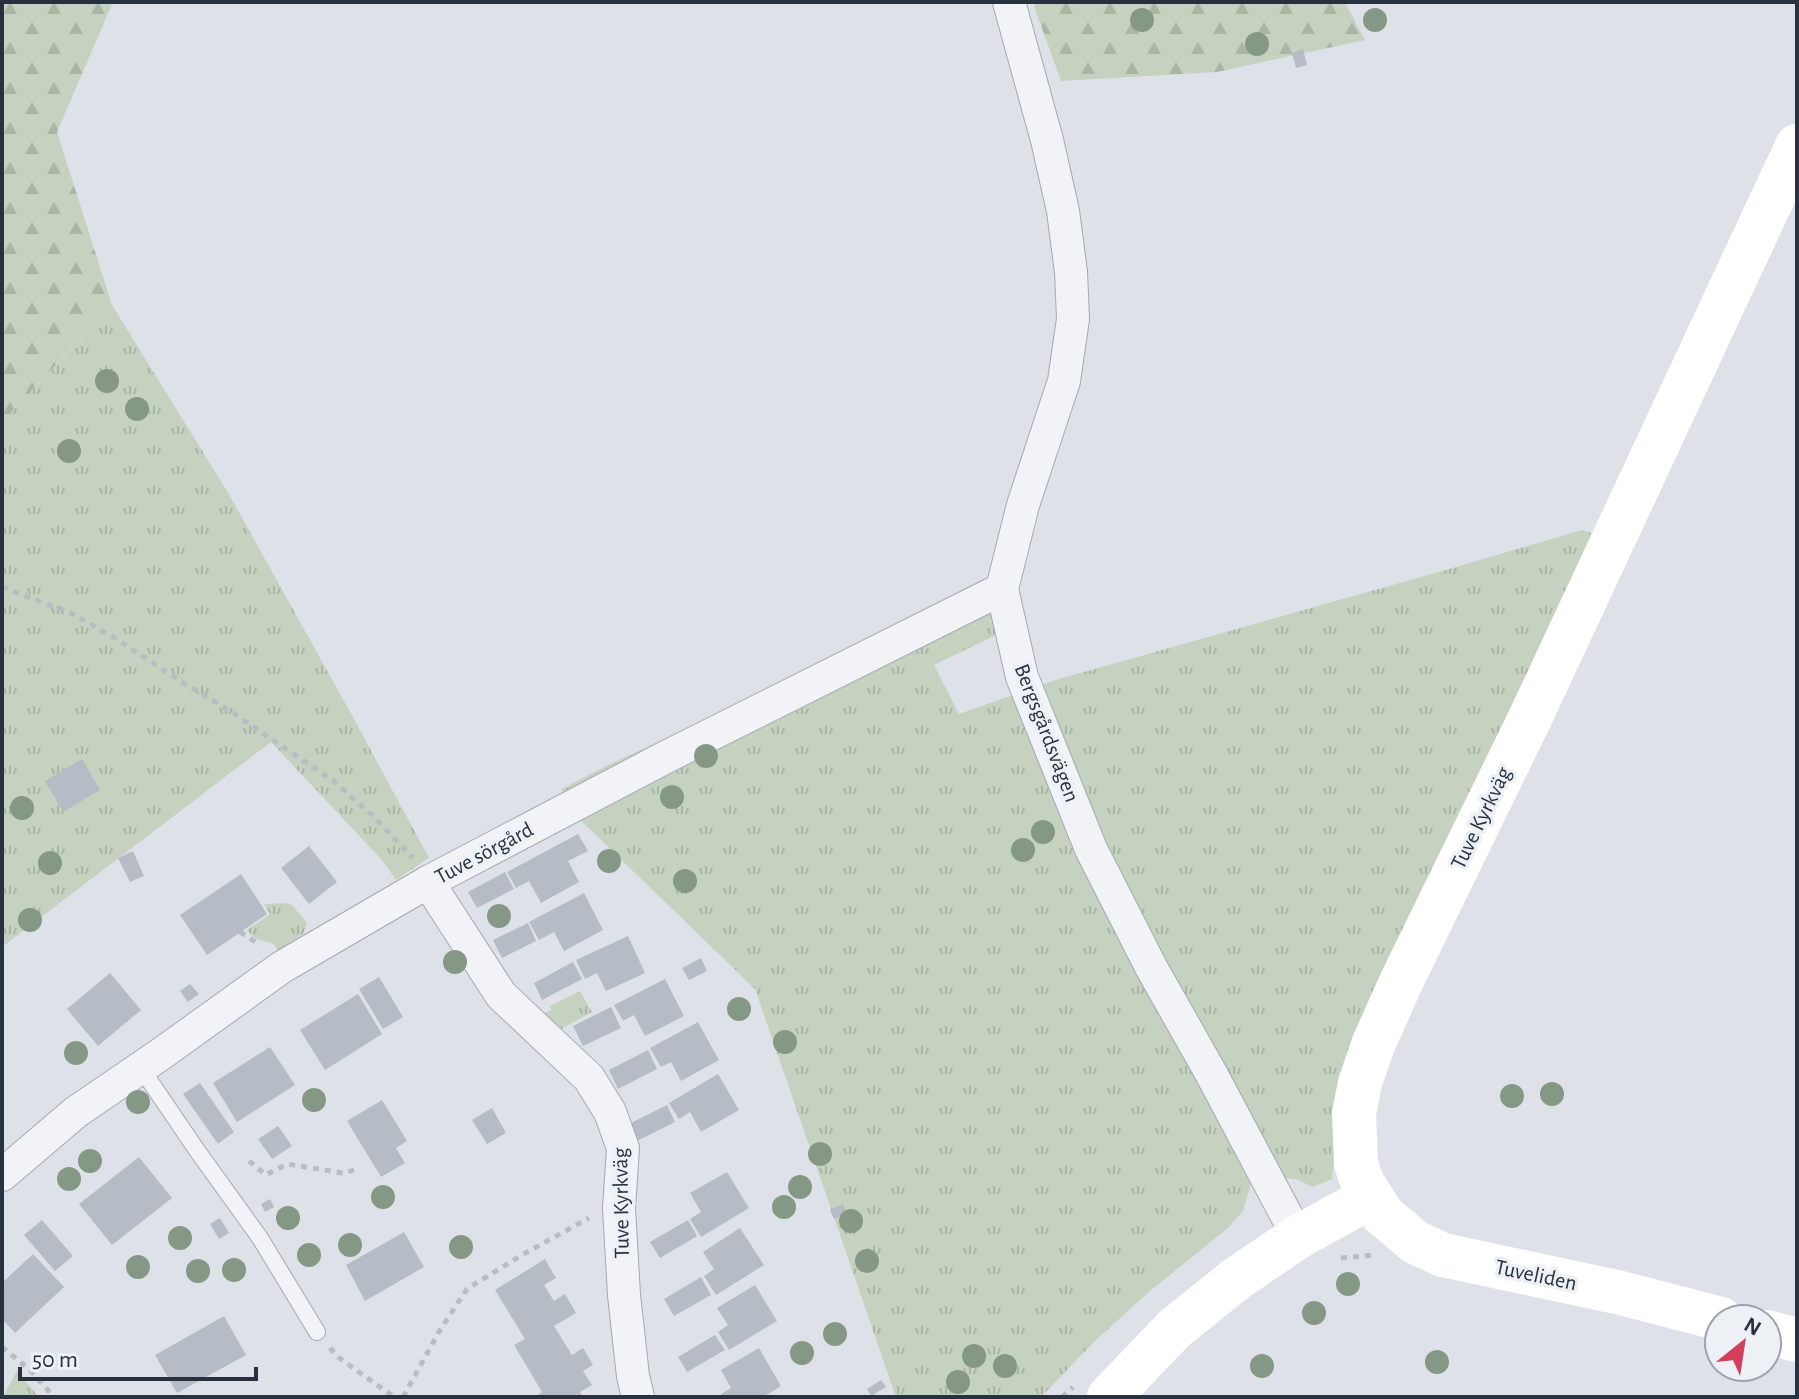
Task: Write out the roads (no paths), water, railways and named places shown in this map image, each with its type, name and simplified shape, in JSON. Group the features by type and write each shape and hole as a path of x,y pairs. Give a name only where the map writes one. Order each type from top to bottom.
{"street":[{"name":"Bergsgårdsvägen","path":"1009,2 1063,211 1073,319 1064,381 1023,505 1002,589 1022,677 1091,849 1151,967 1298,1237"},
{"name":"Tuve Kyrkväg","path":"1371,1197 1356,1163 1354,1125 1360,1083 1373,1045 1591,590 1797,146"},
{"name":"Tuve sörgård","path":"2,1175 76,1112 282,967 428,882 666,757 1002,589"},
{"name":"Tuve Kyrkväg","path":"428,882 501,995 589,1078 610,1112 623,1148 619,1208 624,1295 638,1397"},
{"path":"1091,1391 1236,1279 1298,1237 1371,1197"},
{"name":"Tuveliden","path":"1371,1197 1383,1215 1401,1231 1415,1242 1443,1255 1621,1293 1703,1314"}],"lane":[{"path":"141,1068 260,1238 317,1332"}]}
